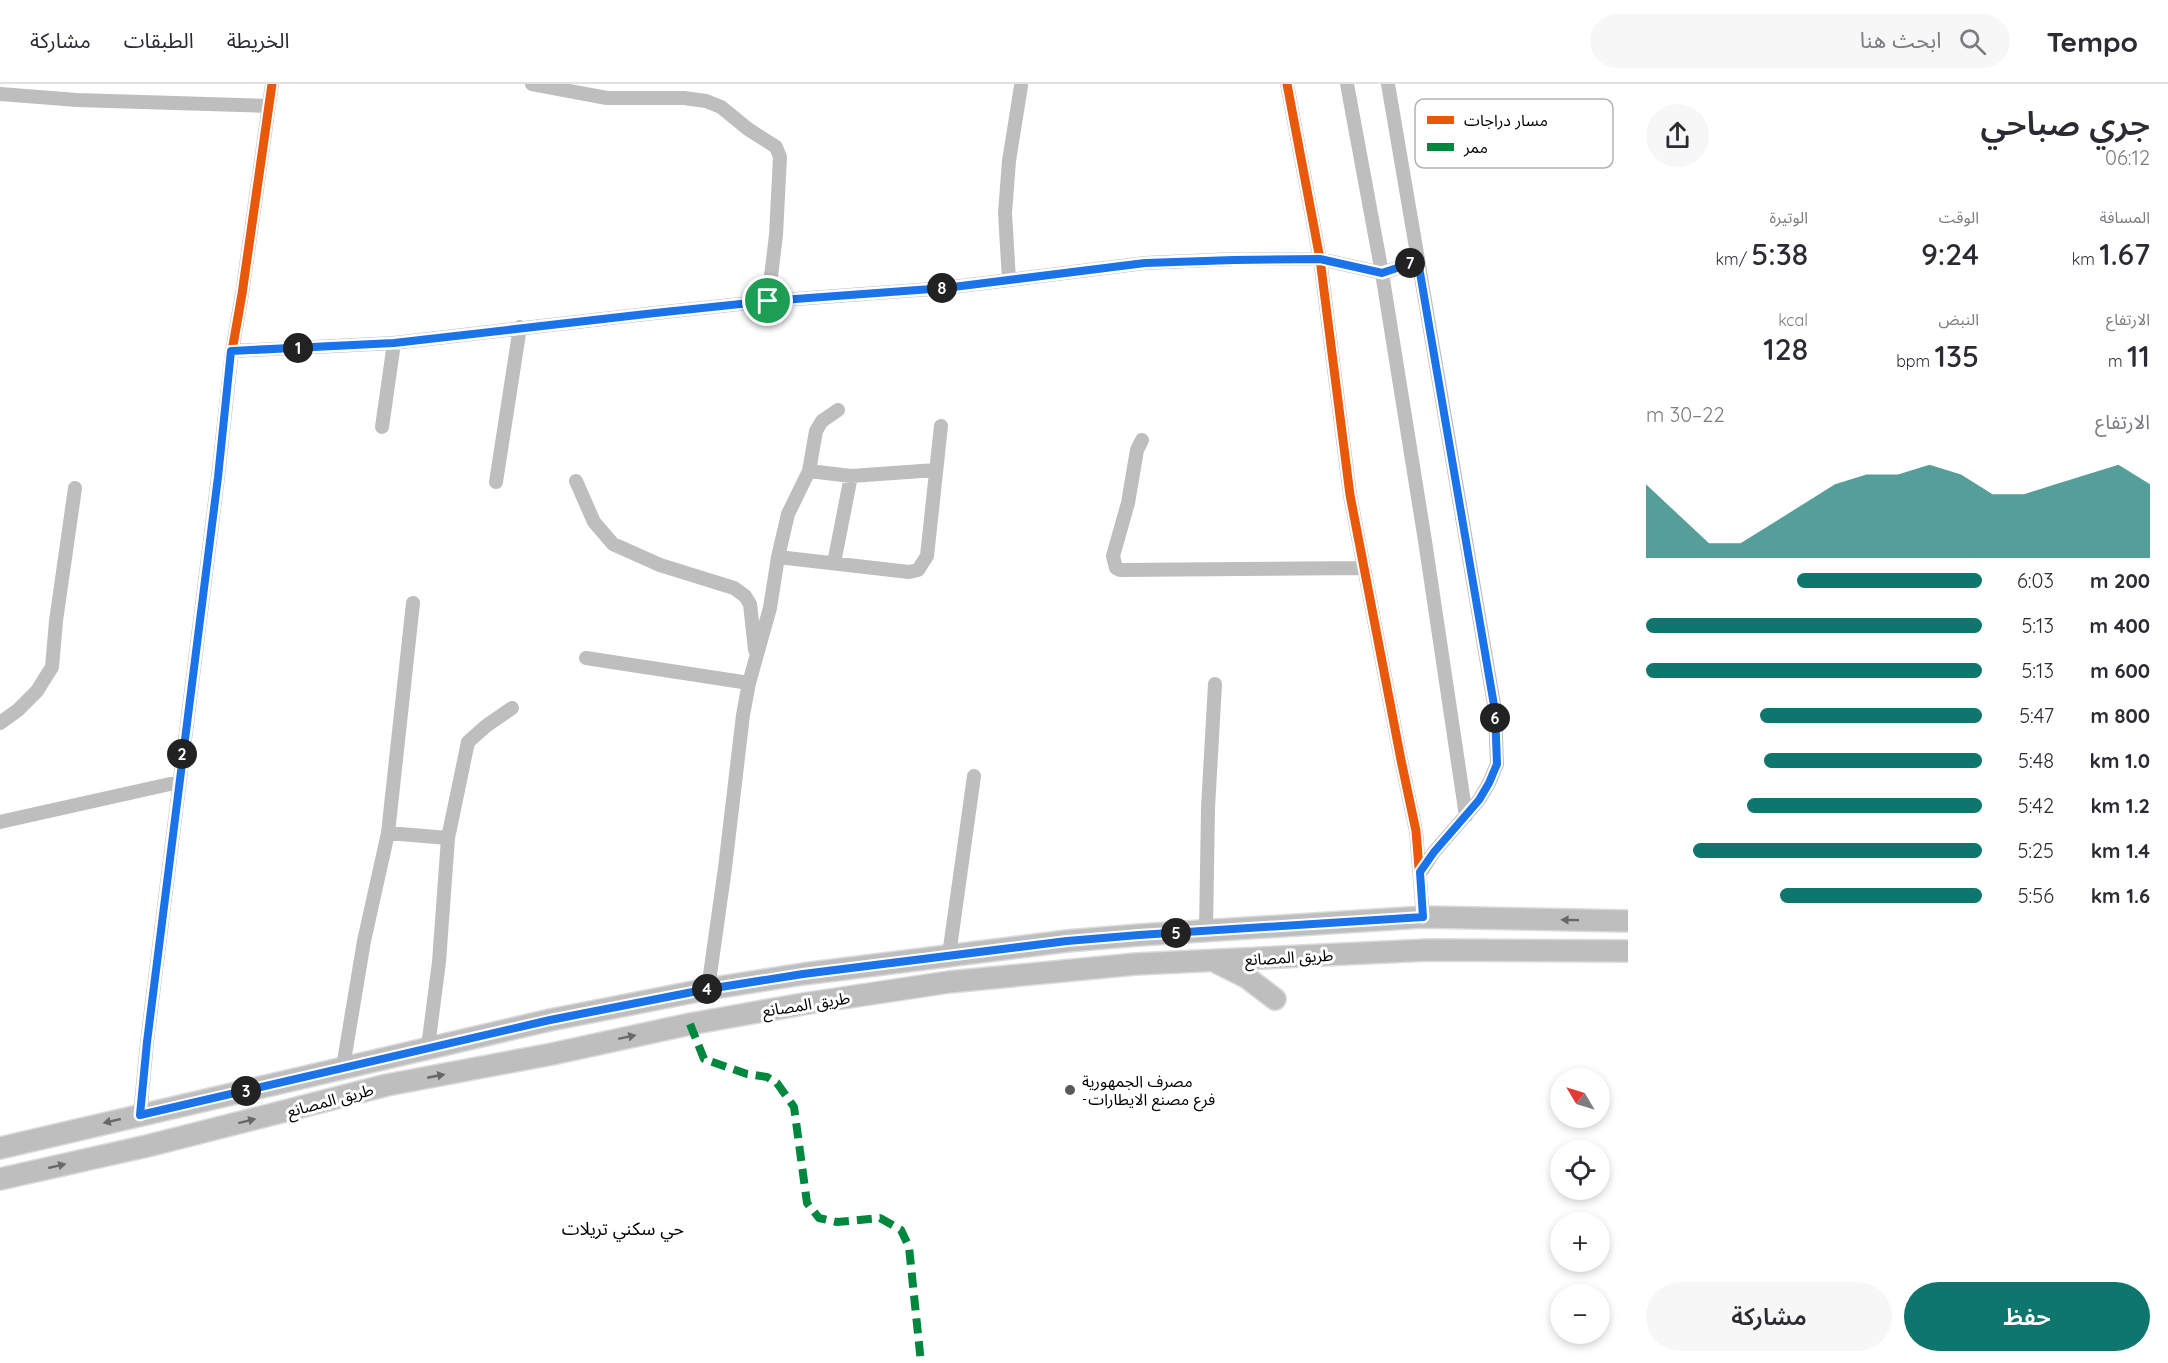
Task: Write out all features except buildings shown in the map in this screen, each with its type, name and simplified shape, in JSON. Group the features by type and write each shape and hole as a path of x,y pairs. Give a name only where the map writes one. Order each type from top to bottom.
{"main road":[{"name":"طريق المصانع","path":"0,1148 343,1066 550,1020 708,989 803,974 1079,940 1423,917 1628,921"},
{"name":"طريق المصانع","path":"0,1179 147,1146 387,1085 552,1054 701,1022 949,982 1137,964 1428,950 1628,951"},
{"path":"1215,961 1246,977 1275,999"}],"street":[{"path":"140,1115 144,1065 218,477 231,351 242,294 272,84"},
{"path":"532,84 607,98 684,98 706,101 721,107 747,129 776,147 780,156 776,235 768,301"},
{"path":"1287,84 1320,259 1350,495 1416,831 1423,917"},
{"path":"1347,84 1382,273 1466,816"},
{"path":"1388,84 1495,711 1497,764 1489,783 1466,816 1434,852 1420,872"},
{"path":"1009,280 1005,213 1009,161 1021,86"},
{"path":"0,94 77,100 269,106"},
{"path":"231,351 394,343 520,327 768,301 945,288 1145,263 1320,259 1382,273 1418,261"},
{"path":"496,482 520,327"},
{"path":"382,427 394,343"},
{"path":"708,989 749,683 770,608 788,514 809,471 816,431 822,421 838,410"},
{"path":"778,557 909,572 918,570 927,556 941,426"},
{"path":"1142,440 1137,450 1128,503 1113,556 1116,568 1132,570 1364,568"},
{"path":"809,471 851,476 936,470"},
{"path":"834,564 851,476"},
{"path":"576,481 594,522 613,544 660,565 734,588 745,596 750,604 755,658"},
{"path":"0,723 18,710 37,691 52,667 56,621 75,488"},
{"path":"343,1066 364,941 388,833 413,603"},
{"path":"586,658 749,683"},
{"path":"1206,931 1208,808 1215,684"},
{"path":"428,1047 439,962 448,838 468,742 512,708"},
{"path":"949,956 974,776"},
{"path":"0,822 179,782"},
{"path":"388,833 448,838"}],"marked path":[{"path":"690,1024 704,1059 747,1074 767,1077 777,1083 794,1107 807,1203 819,1218 837,1222 880,1218 901,1230 909,1247 921,1363"}],"cycle path":[{"path":"140,1115 232,351 272,84"},
{"path":"1287,84 1320,259 1350,495 1416,831 1423,917"},
{"path":"232,351 394,343 768,301 945,288 1145,263 1234,259 1320,259 1382,273 1418,261"}],"place":[{"name":"مصرف الجمهورية -فرع مصنع الايطارات","path":"1070,1090"}],"district":[{"name":"حي سكني تريلات","path":"623,1228"}],"route":[{"path":"1320,259 1382,273 1418,261 1495,711 1497,764 1479,800 1434,852 1420,872 1423,917 1067,941 803,974 708,989 550,1020 343,1066 264,1087 140,1115 142,1076 218,477 231,351 394,343 520,327 768,301 945,288 1145,263 1320,259"}]}
